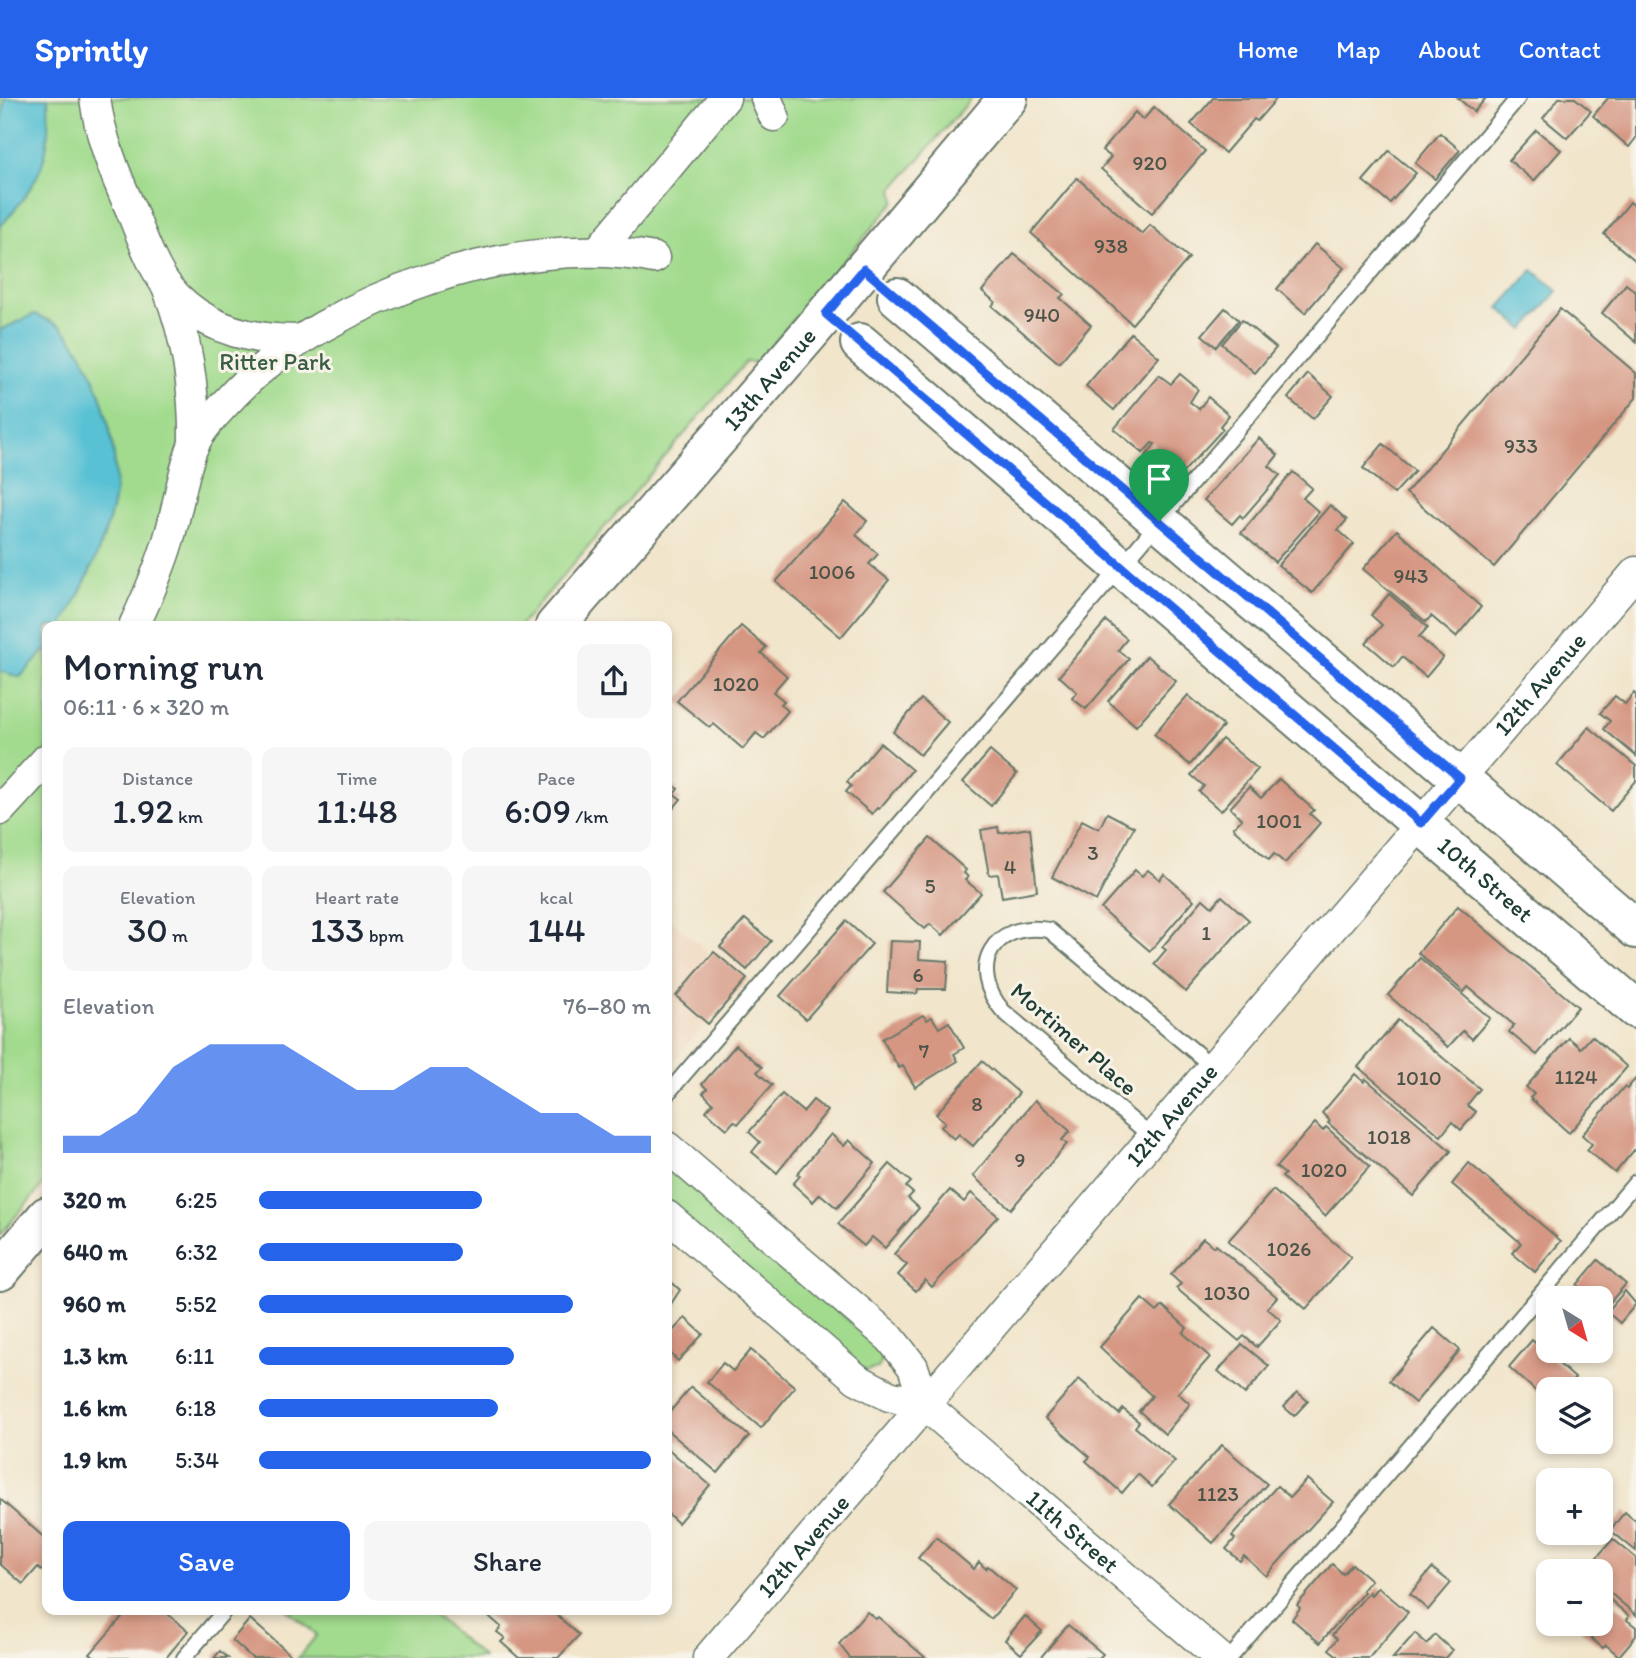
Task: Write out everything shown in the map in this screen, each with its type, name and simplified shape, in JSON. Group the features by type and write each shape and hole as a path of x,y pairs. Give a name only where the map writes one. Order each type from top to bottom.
{"street":[{"path":"95,98 105,144 117,178 178,315 193,383 194,445 169,540 136,621"},
{"path":"598,251 725,98"},
{"name":"13th Avenue","path":"559,621 826,314 1008,98"},
{"path":"194,445 215,414 297,340 360,308 459,270 547,253 598,251 654,258"},
{"path":"864,269 1636,929"},
{"path":"166,286 188,308 240,335 265,340 297,340"},
{"name":"10th Street","path":"826,314 1636,1009"},
{"name":"12th Avenue","path":"708,1658 1636,572"},
{"path":"0,810 42,764"},
{"path":"672,1151 890,1338 913,1367 925,1405"},
{"name":"11th Street","path":"672,1220 857,1379 889,1396 925,1405 1220,1658"},
{"path":"0,1271 42,1222"}],"lane":[{"path":"672,1088 1120,568 1518,98"},
{"name":"Mortimer Place","path":"1153,1138 1003,1011 990,996 985,978 986,960 997,943 1013,931 1031,927 1049,930 1213,1067"},
{"path":"1230,1658 1636,1182"},
{"path":"184,1658 221,1615"}],"shaded area":[{"path":"672,921 741,981 672,1062"}],"green space":[{"name":"Ritter Park","path":"0,98 972,98 893,189 895,201 758,362 746,362 524,621 42,621 42,1186 0,1235"},
{"path":"672,1167 883,1350 884,1357 878,1368 866,1371 672,1208"},
{"path":"293,1615 434,1615 484,1658 298,1658 317,1635"}],"water":[{"path":"5,98 48,98 48,138 34,182 0,227 0,133"},
{"path":"1533,270 1558,291 1524,330 1499,308"},
{"path":"35,314 63,329 88,365 98,388 112,440 115,465 112,509 91,569 65,621 42,621 42,654 20,677 0,671 0,330"}],"building":[{"path":"1213,98 1277,98 1257,121 1254,119 1225,153 1191,124"},
{"path":"1458,98 1486,98 1474,112"},
{"path":"1559,98 1575,98 1591,111 1567,138 1543,118"},
{"path":"1608,98 1636,98 1636,138 1629,147 1593,116"},
{"path":"1154,107 1205,151 1152,213 1101,169 1111,157 1102,150 1135,112 1143,120"},
{"path":"1536,130 1561,150 1534,181 1509,160"},
{"path":"1440,133 1460,150 1435,179 1415,163"},
{"path":"1389,151 1416,173 1390,203 1363,181"},
{"path":"1077,178 1142,234 1150,225 1189,258 1132,324 1031,233"},
{"path":"1630,202 1636,207 1636,261 1604,234"},
{"path":"1315,244 1344,268 1305,313 1277,289"},
{"path":"1014,254 1064,294 1060,298 1091,325 1059,363 992,306 995,302 982,291"},
{"path":"1626,284 1636,292 1636,342 1602,313"},
{"path":"1225,308 1239,320 1216,347 1202,335"},
{"path":"1560,309 1636,373 1636,398 1494,567 1406,493"},
{"path":"1242,320 1276,348 1255,373 1222,344"},
{"path":"1131,333 1159,357 1114,410 1086,386"},
{"path":"1180,374 1198,389 1190,402 1199,409 1208,397 1229,415 1220,426 1223,429 1175,481 1146,456 1155,444 1152,443 1143,453 1114,429 1159,375 1171,384"},
{"path":"1308,374 1333,396 1313,419 1288,398"},
{"path":"1259,438 1278,455 1269,466 1280,475 1243,518 1240,515 1232,524 1204,500"},
{"path":"1383,444 1415,471 1394,494 1363,468"},
{"path":"1293,472 1312,488 1303,498 1319,512 1275,562 1241,533"},
{"path":"845,502 867,521 856,535 878,554 869,564 889,580 841,637 776,582"},
{"path":"1330,505 1347,520 1338,530 1354,544 1312,593 1278,565"},
{"path":"1397,530 1481,607 1456,637 1431,616 1426,622 1363,569"},
{"path":"1389,594 1428,627 1419,637 1443,657 1426,677 1402,657 1394,667 1366,643 1382,625 1371,615"},
{"path":"1106,621 1127,639 1118,650 1129,659 1086,709 1072,698 1077,692 1059,676"},
{"path":"741,626 766,647 761,653 787,676 773,692 784,701 781,704 788,711 764,739 756,733 743,749 714,724 710,728 677,701"},
{"path":"1147,656 1176,681 1136,726 1108,701"},
{"path":"1634,693 1636,756 1604,729 1610,721 1600,713 1615,696 1625,704"},
{"path":"1188,695 1223,726 1190,765 1154,734"},
{"path":"921,699 948,722 920,755 893,732"},
{"path":"1589,727 1636,766 1636,781 1611,811 1557,765"},
{"path":"1222,739 1258,769 1221,811 1199,792 1204,786 1191,775"},
{"path":"880,743 912,770 872,814 846,792 851,786 847,782"},
{"path":"990,751 1017,774 991,806 963,782"},
{"path":"1279,779 1314,810 1310,814 1320,823 1285,863 1274,854 1269,860 1233,828 1242,819 1230,808 1249,787 1261,798"},
{"path":"672,784 678,789 674,794 681,799 672,810"},
{"path":"1107,813 1134,827 1096,901 1052,877 1082,820 1099,829"},
{"path":"998,827 999,833 1030,828 1037,891 1002,897 998,874 989,875 981,830"},
{"path":"930,838 966,870 964,873 968,877 965,880 981,893 943,935 930,924 925,929 883,892"},
{"path":"1135,870 1142,876 1148,870 1160,880 1164,874 1194,900 1150,951 1101,909"},
{"path":"1222,896 1249,920 1186,992 1154,964 1166,950 1162,947 1203,899 1212,907"},
{"path":"1458,906 1578,1007 1537,1055 1509,1032 1514,1025 1468,987 1464,992 1418,953"},
{"path":"745,919 771,941 747,970 720,947"},
{"path":"846,921 872,944 806,1019 780,996"},
{"path":"890,941 920,942 919,959 948,961 946,989 918,989 917,994 887,992"},
{"path":"714,952 747,979 708,1024 676,996"},
{"path":"1420,958 1490,1018 1472,1039 1463,1031 1448,1047 1388,995"},
{"path":"923,1015 927,1020 932,1017 939,1028 949,1022 964,1048 954,1054 958,1061 915,1087 903,1066 899,1068 882,1039"},
{"path":"1398,1020 1480,1089 1467,1105 1476,1112 1461,1130 1452,1122 1441,1136 1358,1067"},
{"path":"1592,1036 1627,1067 1569,1133 1530,1098 1534,1094 1526,1087 1569,1038 1581,1048"},
{"path":"736,1045 762,1067 757,1072 772,1085 738,1124 734,1121 727,1129 706,1111 713,1103 703,1093 707,1089 702,1084"},
{"path":"982,1061 1019,1093 973,1146 959,1134 954,1139 941,1127 945,1122 936,1114"},
{"path":"1355,1074 1364,1082 1366,1079 1451,1151 1413,1196 1328,1123 1330,1121 1322,1113"},
{"path":"1636,1078 1636,1148 1615,1173 1587,1150 1592,1144 1582,1135 1624,1087 1627,1089"},
{"path":"782,1094 803,1112 813,1100 827,1111 777,1173 752,1152 760,1142 749,1132"},
{"path":"1035,1100 1070,1131 1062,1140 1067,1144 1011,1209 973,1176"},
{"path":"1315,1123 1323,1131 1326,1127 1370,1166 1325,1216 1282,1177 1285,1174 1276,1167"},
{"path":"831,1134 844,1146 849,1140 875,1163 837,1208 820,1194 813,1202 793,1184 800,1176 797,1174"},
{"path":"1469,1163 1561,1241 1535,1272 1512,1253 1521,1243 1452,1184"},
{"path":"890,1164 911,1182 906,1187 913,1193 908,1198 919,1208 885,1248 872,1237 864,1246 838,1224"},
{"path":"950,1190 964,1202 971,1193 998,1216 932,1287 925,1280 916,1291 898,1275 907,1265 894,1254"},
{"path":"1273,1190 1351,1257 1306,1309 1228,1241"},
{"path":"1203,1238 1214,1247 1216,1245 1277,1297 1267,1308 1281,1320 1257,1347 1244,1336 1239,1341 1176,1288 1181,1284 1171,1275"},
{"path":"1598,1260 1626,1284 1614,1298 1614,1286 1577,1285"},
{"path":"672,1283 680,1290 672,1302"},
{"path":"1625,1291 1636,1304 1620,1323 1614,1318 1614,1304"},
{"path":"1142,1299 1157,1312 1163,1306 1187,1328 1183,1333 1210,1357 1178,1393 1190,1404 1165,1434 1139,1411 1152,1396 1100,1347"},
{"path":"685,1318 703,1334 678,1361 672,1355 672,1332"},
{"path":"1434,1328 1460,1350 1415,1403 1389,1381"},
{"path":"1532,1340 1536,1344 1536,1363 1558,1363 1574,1377 1536,1377 1536,1391 1509,1367"},
{"path":"1242,1344 1269,1366 1245,1394 1218,1371"},
{"path":"751,1350 795,1387 761,1428 707,1382 723,1363 733,1371"},
{"path":"1079,1379 1119,1414 1123,1409 1139,1422 1135,1427 1175,1461 1152,1487 1138,1474 1122,1493 1086,1461 1090,1457 1045,1418"},
{"path":"691,1387 749,1436 718,1473 672,1434 672,1409"},
{"path":"1297,1392 1308,1401 1294,1416 1284,1407"},
{"path":"1222,1445 1267,1484 1213,1543 1169,1504"},
{"path":"672,1452 710,1485 678,1523 672,1518"},
{"path":"1307,1479 1333,1502 1266,1576 1244,1556 1240,1561 1226,1549 1235,1539 1232,1536 1277,1486 1290,1497"},
{"path":"0,1499 42,1536 42,1571 38,1567 23,1584 0,1564"},
{"path":"1625,1512 1634,1520 1636,1518 1636,1551 1613,1532 1613,1526"},
{"path":"936,1537 974,1569 979,1562 986,1569 988,1566 1016,1590 991,1619 918,1558"},
{"path":"1613,1539 1636,1558 1636,1615 1613,1595 1613,1559 1595,1559 1608,1545 1613,1545"},
{"path":"1332,1564 1343,1574 1352,1564 1371,1580 1362,1590 1364,1592 1320,1643 1292,1619 1300,1608 1297,1605"},
{"path":"1432,1568 1451,1583 1428,1610 1410,1594"},
{"path":"1378,1587 1408,1612 1369,1658 1340,1658 1329,1649 1337,1639 1332,1635 1369,1592 1371,1595"},
{"path":"1613,1602 1629,1616 1627,1620 1636,1627 1636,1636 1619,1656 1606,1645 1603,1648 1588,1636 1613,1636"},
{"path":"867,1612 876,1619 878,1617 926,1658 850,1658 839,1644"},
{"path":"124,1615 169,1615 188,1631 166,1658 95,1658 90,1654"},
{"path":"488,1615 557,1615 579,1635 558,1658 519,1658 501,1642 505,1638 497,1632 501,1627"},
{"path":"1025,1616 1042,1631 1021,1654 1005,1640"},
{"path":"250,1619 293,1657 252,1658 232,1640"},
{"path":"1068,1625 1103,1654 1099,1658 1040,1658"},
{"path":"1415,1633 1427,1644 1435,1635 1452,1650 1445,1658 1393,1658"},
{"path":"220,1651 228,1658 214,1658"}],"route":[{"path":"864,269 1159,521 1460,778 1421,823 826,314 864,269"}]}
